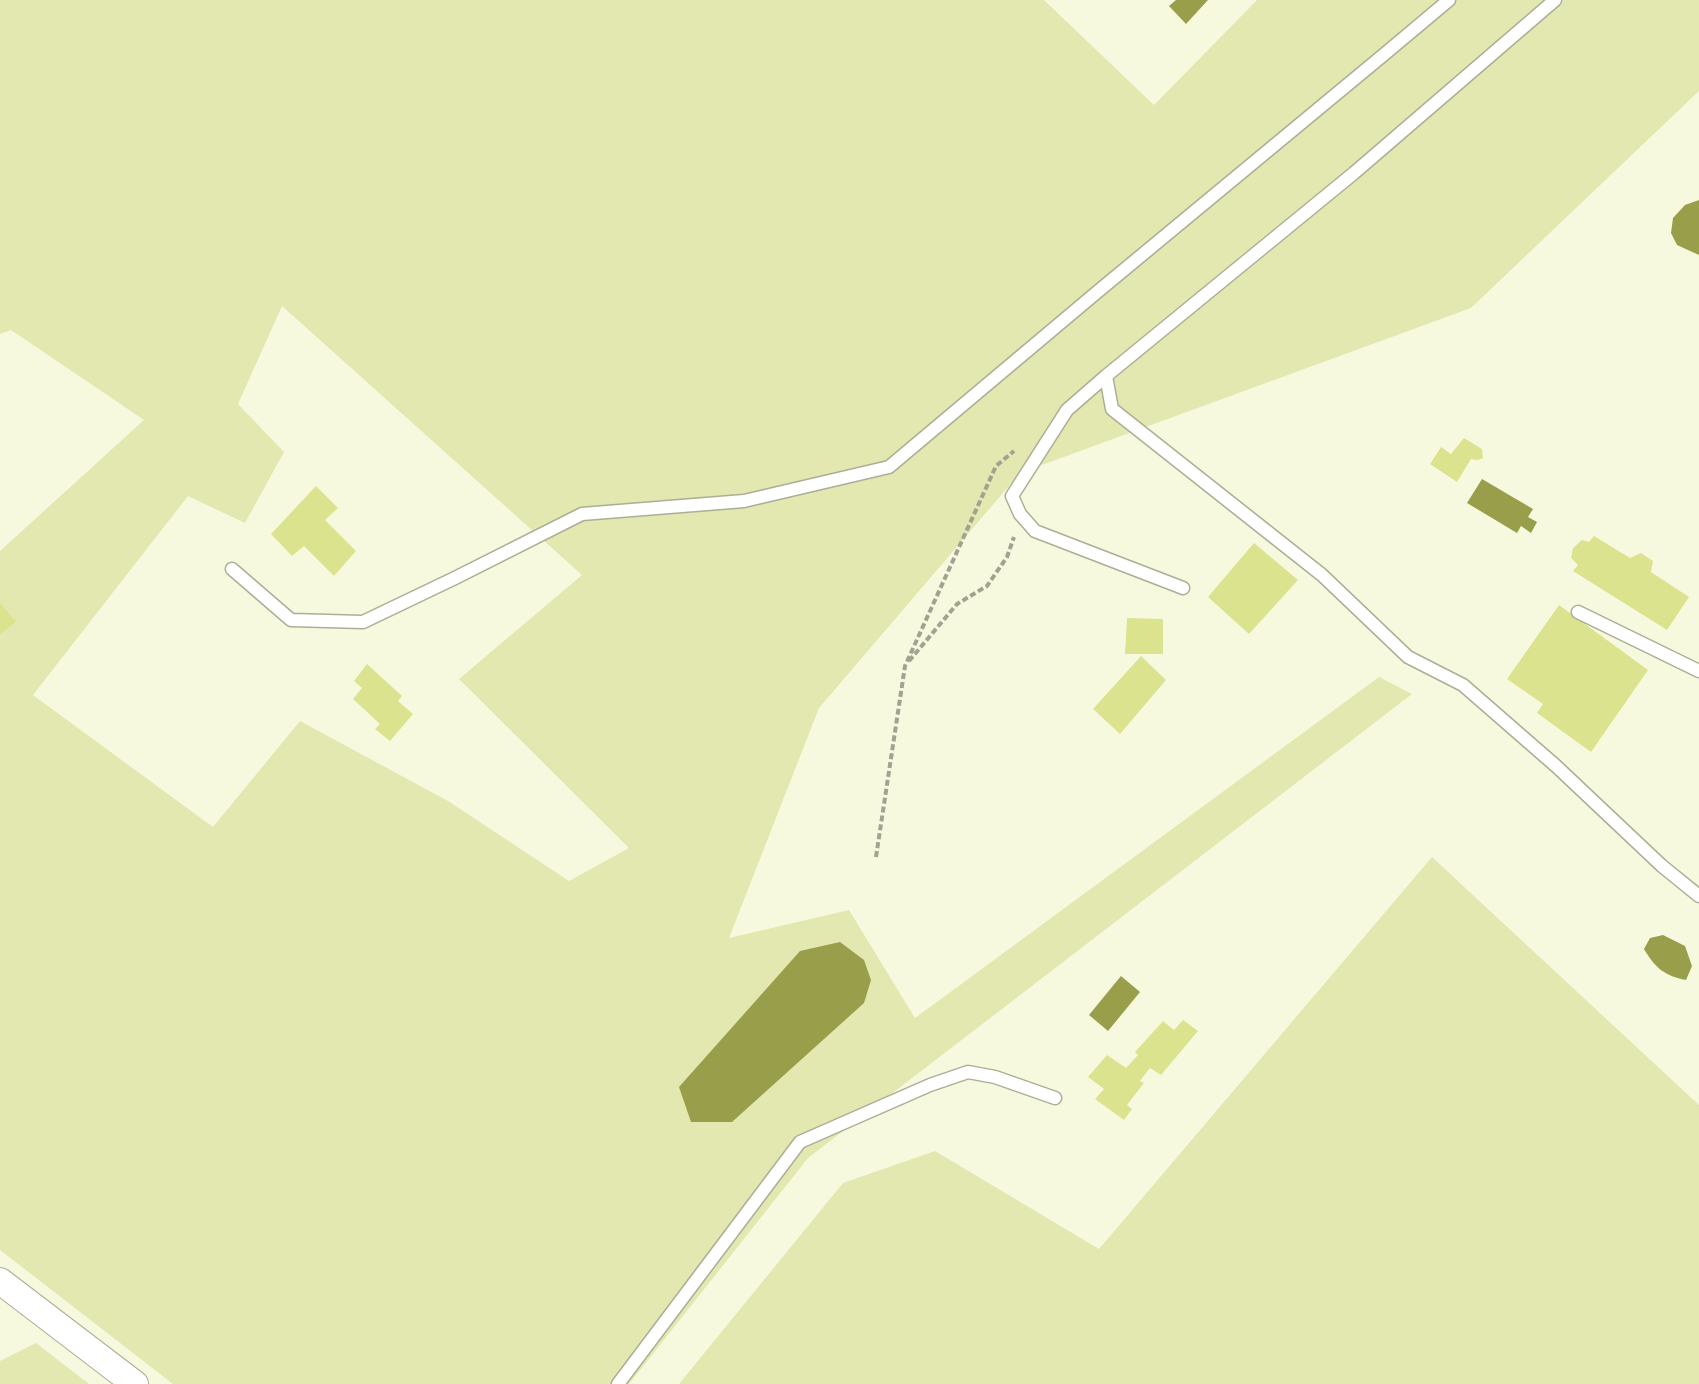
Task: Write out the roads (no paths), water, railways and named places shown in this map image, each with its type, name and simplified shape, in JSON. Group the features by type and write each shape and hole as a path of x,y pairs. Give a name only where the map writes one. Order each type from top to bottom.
{"street":[{"path":"0,1281 135,1384"}],"lane":[{"path":"232,569 291,620 363,622 582,514 744,501 889,467 1449,0"},
{"path":"1183,588 1035,531 1020,514 1012,496 1067,410 1354,173 1555,0"},
{"path":"1106,376 1112,409 1322,575 1408,657 1463,685 1556,766 1662,866 1699,896"},
{"path":"1578,612 1699,670"},
{"path":"618,1384 800,1143 930,1086 968,1072 995,1077 1055,1098"}]}
